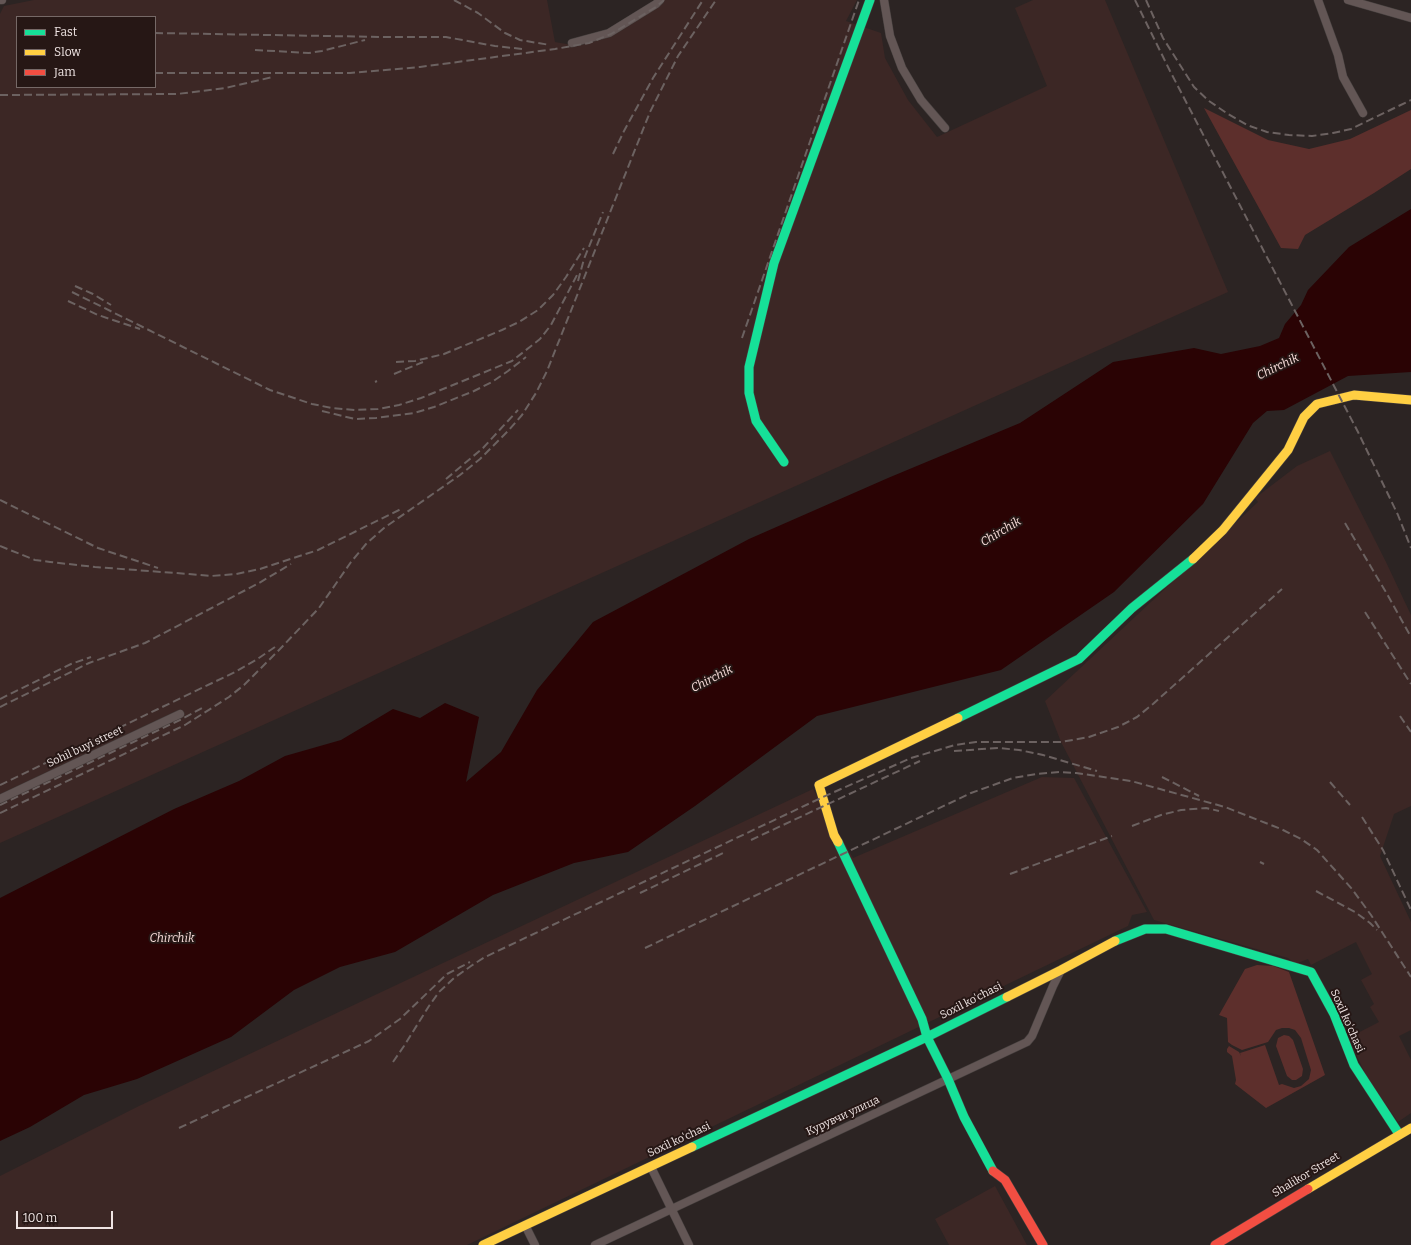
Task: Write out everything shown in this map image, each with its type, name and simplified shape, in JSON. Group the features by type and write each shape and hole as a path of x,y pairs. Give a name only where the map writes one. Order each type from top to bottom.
{"street":[{"path":"572,43 609,33 660,0"},
{"path":"784,462 756,422 749,393 749,367 774,264 870,0"},
{"path":"890,0 884,0 890,36 902,68 921,100 945,128"},
{"path":"1318,0 1338,55 1343,77 1363,113"},
{"path":"1348,0 1405,18 1411,18"},
{"path":"1043,1245 1005,1180 993,1172 964,1117 948,1079 927,1036 922,1019 834,835 819,785 1079,659 1132,608 1187,565 1223,530 1288,450 1304,417 1317,404 1354,395 1411,400"},
{"name":"Sohil buyi street","path":"0,799 180,714"},
{"name":"Soxil ko'chasi","path":"483,1245 927,1036 1061,970 1120,938 1145,929 1166,929 1249,952 1311,972 1334,1014 1354,1065 1399,1134"},
{"name":"Курувчи улица","path":"595,1245 1027,1042 1032,1036 1061,970"},
{"name":"Shаlikor Street","path":"1215,1245 1277,1206 1411,1128"},
{"path":"651,1167 689,1245"},
{"path":"525,1225 535,1245"}],"shaded area":[{"path":"34,0 547,0 555,42 578,46 622,29 664,0 857,0 846,21 881,33 885,58 908,100 937,137 1047,86 1015,8 1033,0 1105,0 1228,292 0,843 0,14 4,6"},
{"path":"1204,108 1268,140 1309,149 1350,139 1411,110 1411,169 1305,235 1298,249 1281,248"},
{"path":"1330,451 1411,615 1411,806 1394,814 1380,856 1411,922 1411,1030 1399,1036 1411,1060 1411,1113 1398,1122 1367,1077 1348,1038 1379,1022 1370,1007 1374,1004 1361,980 1372,974 1356,942 1311,965 1308,959 1295,964 1288,958 1154,920 1061,742 1045,701 1258,502 1255,498 1297,466"},
{"path":"1042,777 1074,778 1147,912 1132,915 1128,926 467,1245 0,1245 0,1176 139,1106 813,789 853,858"},
{"path":"1257,965 1273,966 1289,972 1325,1075 1266,1108 1235,1084 1236,1080 1232,1056 1227,1052 1229,1046 1239,1052 1241,1056 1240,1053 1265,1045 1279,1085 1282,1084 1294,1088 1301,1086 1309,1079 1311,1070 1301,1038 1295,1030 1282,1028 1276,1030 1268,1042 1242,1050 1228,1042 1227,1018 1219,1015 1245,969"},
{"path":"1284,1035 1289,1036 1293,1040 1303,1069 1302,1076 1296,1080 1292,1080 1287,1076 1276,1046 1278,1038"},
{"path":"995,1186 1027,1245 949,1245 935,1219"}],"water":[{"name":"Chirchik","path":"1411,209 1411,372 1348,376 1284,410 1267,411 1253,423 1203,504 1114,592 1001,670 817,716 695,806 628,852 574,863 493,895 395,952 340,967 294,990 231,1037 137,1079 84,1095 30,1127 0,1141 0,898 174,809 239,781 285,756 341,740 393,709 420,718 445,703 479,717 466,782 501,752 537,690 593,622 749,539 888,478 1020,423 1113,362 1194,348 1221,354 1260,346 1279,338 1285,324 1301,305 1308,290 1349,247"}],"railway":[{"path":"454,0 478,13 505,33 520,40 550,45"},
{"path":"156,73 350,73 420,67 555,49 589,43 611,34 656,7 664,0"},
{"path":"613,154 653,78 703,0"},
{"path":"0,813 185,725 229,697 244,685 319,608 351,562 366,544 384,528 460,475 480,459 508,431 522,415 536,393 547,371 650,112 678,56 716,0"},
{"path":"742,338 859,0"},
{"path":"1135,0 1170,71 1358,432 1398,515 1411,548"},
{"path":"1146,0 1163,38 1194,87 1209,101 1247,125 1267,132 1289,135 1312,136 1333,133 1351,129 1411,100"},
{"path":"156,33 446,37 495,46 522,49"},
{"path":"255,50 309,53 365,40"},
{"path":"0,95 177,94 225,88 273,77"},
{"path":"578,281 584,259 603,212"},
{"path":"396,362 415,361 444,354 519,322 538,310 553,295 584,248"},
{"path":"72,292 270,390 312,404 355,410 378,409 399,405 421,398 512,361 540,339 551,325 577,275"},
{"path":"75,286 93,294 111,305"},
{"path":"68,301 98,315 140,329"},
{"path":"322,411 355,419 414,413 434,407 474,391 492,382 526,357"},
{"path":"394,374 423,362"},
{"path":"446,479 483,448 518,410"},
{"path":"0,500 98,548 158,568"},
{"path":"0,546 35,560 50,562 211,576 236,574 260,569 318,550 401,509"},
{"path":"1345,523 1411,637"},
{"path":"0,707 89,663 145,643 259,583 291,564"},
{"path":"393,1062 439,992 454,978 485,957 823,797 911,758 955,745 976,742 1061,742 1089,737 1118,727 1137,717 1153,704 1282,589"},
{"path":"1365,612 1411,684"},
{"path":"0,785 235,672 275,647"},
{"path":"0,699 71,664 91,657"},
{"path":"0,805 182,719 202,708"},
{"path":"1400,716 1411,732"},
{"path":"954,751 998,748 1019,750 1043,755 1097,771"},
{"path":"751,840 920,761"},
{"path":"645,948 971,793 1013,778 1060,772 1131,781 1225,807 1281,829 1301,839 1317,850 1352,889 1371,915 1411,977"},
{"path":"1162,777 1199,796"},
{"path":"1330,782 1350,805"},
{"path":"1132,826 1161,815 1181,810 1206,808 1219,811"},
{"path":"1362,817 1383,850 1411,910"},
{"path":"1010,874 1112,836"},
{"path":"640,893 723,853"},
{"path":"1260,862 1264,864"},
{"path":"1316,891 1355,912 1377,930"},
{"path":"179,1128 369,1041 400,1019 447,974 470,962"}],"traffic: fast":[{"path":"784,462 756,421 749,393 749,367 774,263 870,0"},
{"path":"958,718 1079,659 1132,608 1193,559"},
{"path":"838,842 922,1019 927,1037 948,1079 964,1117 993,1171"},
{"path":"1115,941 1145,929 1166,929 1311,972 1334,1014 1354,1065 1399,1134"},
{"path":"692,1147 927,1037 1007,997"}],"traffic: slow":[{"path":"1193,559 1223,530 1288,450 1304,417 1317,404 1354,395 1411,400"},
{"path":"838,842 834,835 819,785 958,718"},
{"path":"1007,997 1115,941"},
{"path":"1308,1189 1411,1128"},
{"path":"483,1245 692,1147"}],"traffic: jam":[{"path":"993,1171 1005,1180 1043,1245"},
{"path":"1215,1245 1308,1189"}]}
